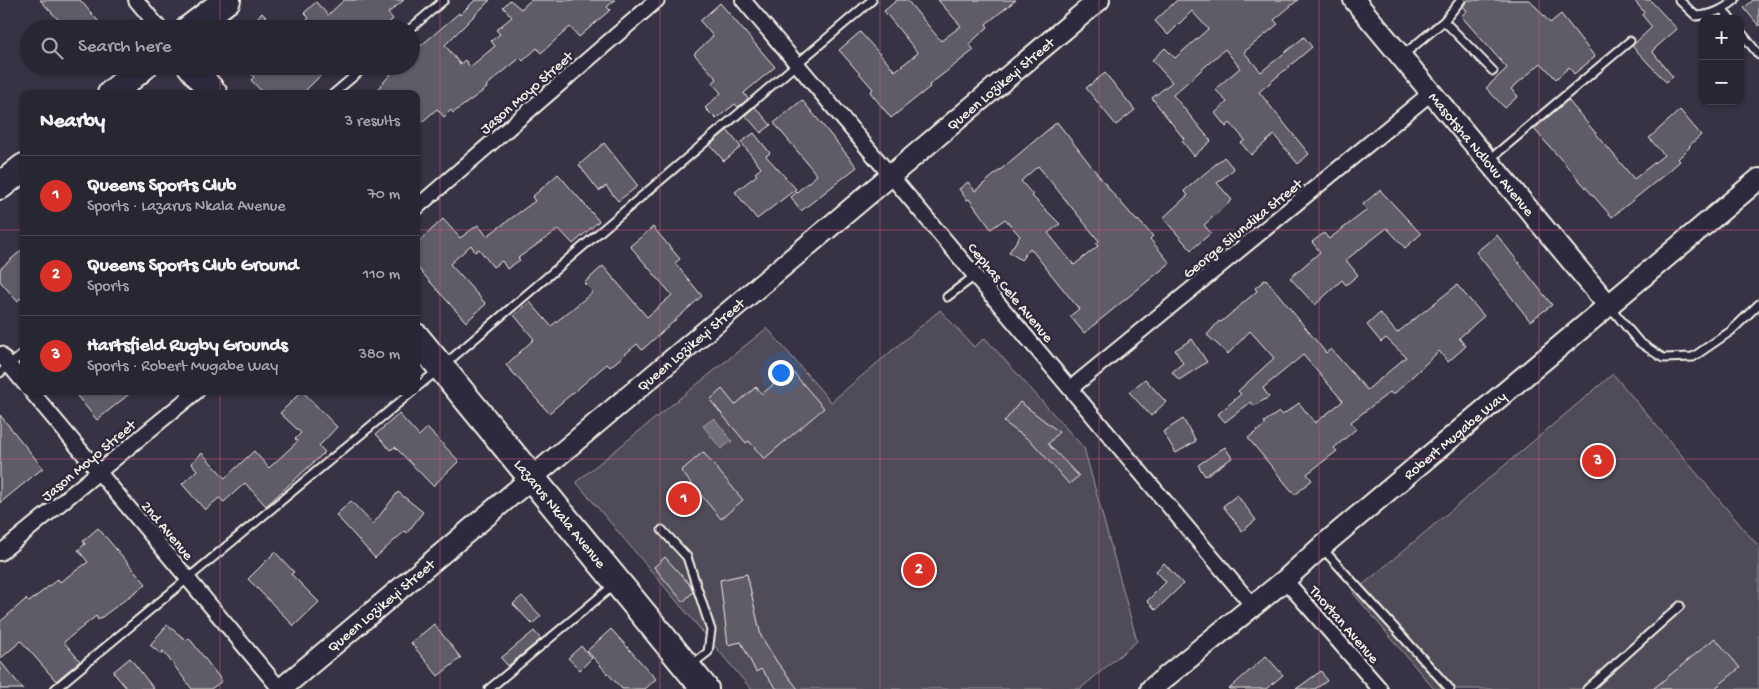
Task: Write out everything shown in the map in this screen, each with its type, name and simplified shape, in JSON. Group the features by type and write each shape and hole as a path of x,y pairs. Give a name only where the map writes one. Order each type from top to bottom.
{"highway":[{"path":"200,20 226,0"},
{"path":"211,20 226,0"},
{"path":"116,90 133,75"},
{"path":"137,90 154,75"},
{"path":"198,75 211,90"},
{"path":"0,186 20,170"},
{"path":"0,202 20,186"},
{"name":"Lazarus Nkala Avenue","path":"420,342 705,689"}],"street":[{"path":"136,0 153,20"},
{"name":"Jason Moyo Street","path":"420,205 657,0"},
{"name":"Cephas Cele Avenue","path":"743,0 1253,606"},
{"name":"Queen Lozikeyi Street","path":"281,689 1100,0"},
{"name":"Masotsha Ndlovu Avenue","path":"1354,0 1610,306"},
{"name":"George Silundika Street","path":"1071,388 1432,92"},
{"name":"Robert Mugabe Way","path":"1151,689 1285,580 1321,547 1759,179"},
{"path":"0,354 5,370 20,380"},
{"name":"2nd Avenue","path":"34,395 281,689"},
{"name":"Jason Moyo Street","path":"0,554 192,395"},
{"name":"Thortan Avenue","path":"1285,580 1380,689"}],"lane":[{"path":"420,20 444,0"},
{"path":"420,385 872,0"},
{"path":"1402,56 1444,21 1461,0"},
{"path":"1679,0 1696,16 1723,10 1735,0"},
{"path":"1723,10 1727,15"},
{"path":"1444,21 1493,71"},
{"path":"1744,36 1759,55"},
{"path":"1489,160 1630,41"},
{"path":"338,90 355,75"},
{"path":"947,297 976,275"},
{"path":"1610,306 1639,342 1663,358 1693,357 1731,331 1759,304"},
{"path":"5,370 20,357"},
{"path":"55,689 408,395"},
{"path":"662,530 687,557 710,630 708,652 688,668"},
{"path":"1321,547 1450,689"},
{"path":"489,689 618,581"},
{"path":"1587,689 1680,606"}],"shaded area":[{"path":"940,310 974,347 985,338 1084,448 1137,641 1080,689 751,689 576,482 767,328 831,402"},
{"path":"1613,374 1759,547 1759,689 1434,689 1353,593"},
{"path":"714,418 732,441 721,449 703,426"}],"building":[{"path":"40,0 80,0 97,20 59,20"},
{"path":"344,0 404,0 388,13 392,20 307,20 309,18 304,13 316,2 328,15"},
{"path":"475,0 490,0 445,45 460,64 465,60 470,67 495,46 491,41 500,34 496,30 512,17 503,7 510,0 521,9 531,0 615,0 607,7 610,10 579,37 570,27 541,53 537,48 523,61 520,58 486,86 487,88 453,113 451,110 444,117 437,109 420,124 420,90 377,90 390,75 420,75 420,46 459,13 460,15"},
{"path":"897,0 907,0 941,41 961,26 938,0 1016,0 986,24 988,27 969,44 974,50 891,118 870,92 873,89 839,50 860,32 895,71 918,53 884,11"},
{"path":"1177,0 1298,0 1274,20 1278,24 1244,52 1261,72 1304,37 1312,47 1259,92 1309,154 1298,164 1274,135 1251,155 1241,143 1245,140 1230,123 1226,127 1215,113 1227,102 1215,89 1240,68 1225,49 1173,95 1211,141 1194,156 1182,141 1184,139 1152,98 1172,82 1152,60 1165,48 1175,58 1208,29 1192,11 1168,35 1155,21"},
{"path":"1468,0 1530,0 1550,23 1561,14 1595,57 1574,74 1569,67 1556,79 1541,63 1511,89 1518,96 1505,108 1486,88 1507,68 1461,16 1467,11 1463,6"},
{"path":"1634,0 1650,0 1677,29 1652,51 1673,77 1666,82 1632,46 1652,27 1642,15 1644,12"},
{"path":"1753,0 1759,0 1759,26 1744,8"},
{"path":"720,3 775,67 744,93 748,99 738,107 735,104 716,119 705,108 721,93 712,83 717,79 694,54 713,36 700,21"},
{"path":"262,13 269,20 255,20"},
{"path":"1105,73 1135,110 1116,125 1086,88"},
{"path":"252,75 321,75 306,90 260,90 251,80 254,77"},
{"path":"802,100 857,167 801,211 791,197 817,175 774,123"},
{"path":"1568,100 1634,179 1664,155 1649,138 1680,110 1701,135 1678,159 1680,161 1612,217 1534,129"},
{"path":"755,107 771,125 761,133 745,115"},
{"path":"1057,122 1110,190 1153,236 1150,239 1170,263 1084,333 1070,316 1079,309 1030,248 1021,260 1009,252 1020,236 1005,219 991,229 969,199 967,200 959,189 968,182 975,191","holes":["1038,166 1099,241 1096,244 1098,246 1074,265 1048,233 1060,224 1032,196 1021,181"]},
{"path":"727,130 741,147 724,161 710,145"},
{"path":"754,133 770,153 766,156 796,189 757,219 735,192 757,175 755,173 761,168 741,142"},
{"path":"604,143 638,186 618,201 606,186 599,191 579,165"},
{"path":"1224,157 1234,169 1217,183 1232,200 1204,225 1211,233 1191,250 1163,218 1188,195 1184,191"},
{"path":"558,174 599,221 573,244 559,229 518,258 520,260 507,269 502,261 493,267 479,249 475,252 471,245 450,264 486,304 466,322 420,270 420,240 443,219 460,238 478,225 487,236 535,201 532,197"},
{"path":"1380,190 1421,234 1405,248 1387,228 1346,260 1358,275 1346,285 1342,280 1315,305 1290,278 1320,252 1312,242 1324,233 1329,239 1367,210 1363,204"},
{"path":"653,227 680,259 675,263 702,296 642,350 637,344 610,367 607,364 549,413 506,365 534,339 514,315 530,302 551,326 593,292 584,283 603,266 647,317 672,295 630,246"},
{"path":"1497,235 1552,305 1530,321 1476,252"},
{"path":"20,252 20,299 17,301 0,281 0,269"},
{"path":"1266,279 1326,353 1331,349 1367,390 1406,357 1386,338 1381,342 1367,325 1380,313 1397,333 1457,285 1484,316 1459,338 1466,346 1448,362 1439,351 1393,395 1390,392 1351,422 1356,429 1334,448 1337,451 1307,474 1312,480 1295,495 1248,438 1266,424 1264,422 1279,412 1282,415 1299,403 1315,423 1343,401 1303,355 1263,388 1269,397 1254,406 1251,402 1225,422 1218,414 1241,394 1238,391 1274,358 1250,331 1228,354 1207,335 1219,321 1221,322 1257,291 1255,288"},
{"path":"1192,339 1207,362 1179,380 1172,372 1183,363 1175,350"},
{"path":"791,370 824,408 764,459 749,441 746,443 710,400 722,389 735,405 756,387 762,394"},
{"path":"1145,379 1166,402 1151,416 1129,392"},
{"path":"76,395 128,395 97,420"},
{"path":"298,395 306,395 337,427 319,446 325,452 266,506 245,483 224,502 219,498 205,510 182,484 197,470 191,463 202,453 225,478 254,451 269,468 298,441 295,439 301,433 280,413"},
{"path":"1020,402 1059,432 1048,444 1079,476 1069,484 1033,443 1004,422"},
{"path":"399,414 419,436 427,428 459,461 433,486 395,447 390,450 376,434"},
{"path":"0,415 43,468 0,503"},
{"path":"1183,419 1196,441 1176,453 1163,432"},
{"path":"1225,447 1232,458 1205,476 1198,465"},
{"path":"703,452 743,500 721,519 681,471"},
{"path":"398,492 423,512 407,533 405,531 375,558 336,515 351,501 373,524"},
{"path":"1237,495 1256,520 1242,531 1223,506"},
{"path":"98,528 146,584 98,620 96,616 64,642 80,661 56,681 21,641 0,659 0,622 26,599 29,602 58,579 60,582 88,562 78,550 85,544 83,541"},
{"path":"275,552 294,572 291,574 319,602 294,626 248,579"},
{"path":"665,557 691,586 693,592 683,602 654,567"},
{"path":"1164,563 1183,584 1156,610 1147,601 1166,582 1156,571"},
{"path":"747,574 761,636 777,662 798,689 777,689 761,669 756,672 741,642 728,645 720,580"},
{"path":"522,596 541,616 532,624 513,604"},
{"path":"434,624 461,658 438,676 411,643"},
{"path":"167,625 186,640 189,638 222,681 211,689 192,689 163,651 161,654 150,645"},
{"path":"611,629 656,679 645,689 622,689 587,651"},
{"path":"534,631 541,639 508,666 501,658"},
{"path":"1715,638 1740,668 1714,689 1653,689"},
{"path":"581,646 592,658 580,670 568,658"},
{"path":"1266,656 1283,675 1266,689 1229,689"},
{"path":"130,658 154,689 127,689 113,672"},
{"path":"0,661 23,689 0,689"},
{"path":"1321,671 1327,681 1315,689 1296,689"}],"place":[{"name":"Hartsfield Rugby Grounds","path":"1598,461"},
{"name":"Queens Sports Club","path":"684,499"},
{"name":"Queens Sports Club Ground","path":"919,570"}]}
